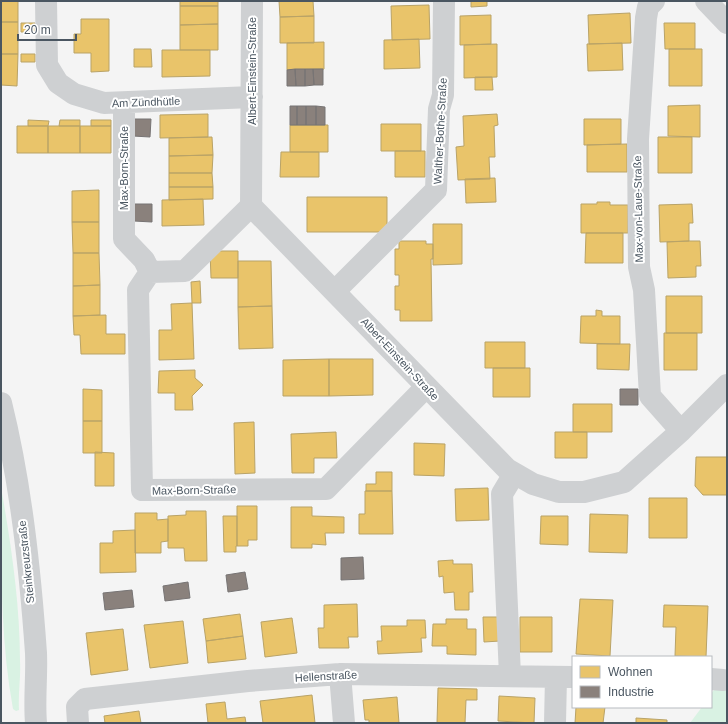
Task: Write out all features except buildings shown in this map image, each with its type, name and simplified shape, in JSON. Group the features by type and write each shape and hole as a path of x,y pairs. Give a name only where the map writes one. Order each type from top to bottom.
{"street":[{"name":"Am Zündhütle","path":"46,1 47,65 58,83 74,94 104,103 252,97"},
{"name":"Albert-Einstein-Straße","path":"252,1 251,206 507,469 533,484 559,492 584,492 624,482 681,431 727,386"},
{"name":"Walther-Bothe-Straße","path":"335,291 436,190 439,109 443,94 444,1"},
{"name":"Max-von-Laue-Straße","path":"654,1 648,7 646,18 638,139 639,267 644,290 650,396 681,431"},
{"path":"706,1 727,23"},
{"name":"Max-Born-Straße","path":"124,103 124,239 144,260 150,272 138,290 142,490 326,489 426,387"},
{"path":"150,272 185,271 251,206"},
{"name":"Steinkreuzstraße","path":"1,403 14,460 29,580 36,655 36,723"},
{"path":"510,676 502,494 514,474"},
{"path":"340,674 344,723"},
{"name":"Hellenstraße","path":"79,712 90,698 248,681 340,674 565,677"},
{"path":"555,723 565,677"}],"green space":[{"path":"1,487 17,595 20,639 19,710 16,711 13,709 3,627"},
{"path":"727,672 727,723 690,723 701,708 712,708 712,693"}]}
